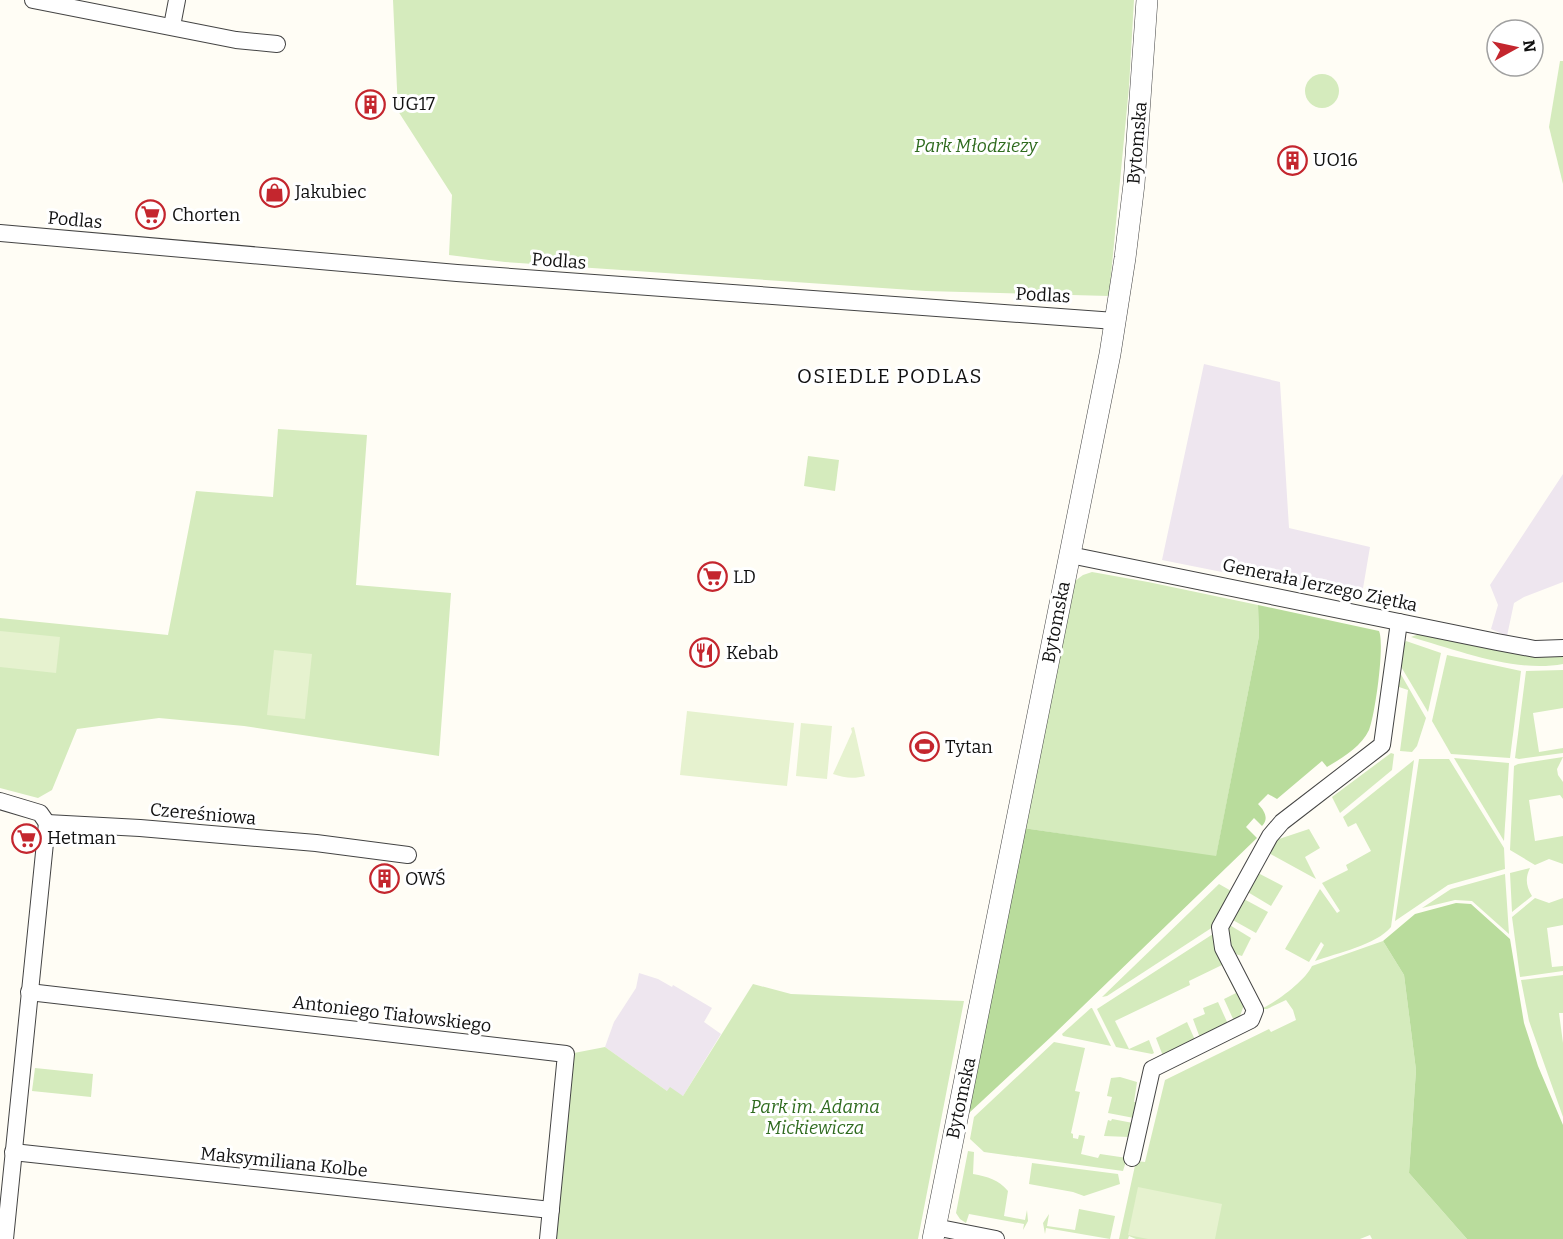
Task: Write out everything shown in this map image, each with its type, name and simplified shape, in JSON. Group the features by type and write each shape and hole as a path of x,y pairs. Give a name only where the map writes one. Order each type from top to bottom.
{"street":[{"path":"33,0 236,40 277,44"},
{"path":"172,27 177,0"},
{"name":"Bytomska","path":"934,1233 1115,321 1132,194 1147,0"},
{"name":"Podlas","path":"0,233 491,275 1115,321"},
{"name":"Generała Jerzego Ziętka","path":"1070,555 1535,649 1563,648"},
{"path":"1132,1158 1152,1069 1251,1020 1255,1010 1223,948 1220,927 1270,836 1282,822 1382,745 1399,621"},
{"name":"Czereśniowa","path":"0,801 40,813 47,823 140,828 316,843 408,855"},
{"path":"5,1239 4,1211 13,1152 47,823"},
{"name":"Antoniego Tiałowskiego","path":"28,992 566,1054 548,1239"},
{"name":"Maksymiliana Kolbe","path":"13,1152 551,1210"},
{"path":"934,1233 996,1239"}],"shaded area":[{"path":"1204,364 1280,382 1289,528 1370,547 1361,600 1162,560"},
{"path":"1563,474 1563,582 1514,603 1507,636 1491,629 1498,605 1490,585"},
{"path":"639,973 658,979 672,987 673,985 712,1008 704,1022 721,1034 683,1096 667,1091 605,1047 614,1022 636,988"}],"green space":[{"name":"Park Młodzieży","path":"393,0 1134,0 1129,87 1109,296 926,291 505,262 449,255 452,195 398,111"},
{"path":"1560,61 1563,61 1563,184 1549,127"},
{"path":"1322,74 1334,79 1339,91 1334,103 1322,108 1310,103 1305,91 1310,79"},
{"path":"278,429 367,435 356,585 451,593 439,756 244,726 159,718 77,729 52,790 38,798 0,788 0,618 168,635 196,491 273,497"},
{"path":"808,456 839,460 835,491 804,486"},
{"path":"1092,572 1258,605 1259,636 1216,857 1023,828 1071,584 1083,575"},
{"path":"1258,605 1379,631 1381,650 1379,680 1366,736 1351,752 1327,767 1322,761 1277,799 1268,794 1258,804 1265,815 1262,826 1254,818 1246,827 1257,838 1052,1036 969,1113 966,1113 1023,828 1216,856 1259,636"},
{"path":"0,631 60,637 56,673 0,667"},
{"path":"1422,633 1563,654 1563,664 1545,666 1506,663 1411,637"},
{"path":"1406,641 1441,653 1428,712 1400,665 1402,647"},
{"path":"274,650 312,654 305,719 267,715"},
{"path":"1447,655 1521,671 1510,758 1451,754 1432,721"},
{"path":"1563,670 1563,708 1533,713 1539,752 1563,748 1563,753 1515,758 1526,671"},
{"path":"1399,671 1426,718 1417,746 1412,752 1400,751 1408,690 1399,687 1397,683"},
{"path":"687,711 794,723 787,786 680,775"},
{"path":"801,723 832,726 827,779 796,776"},
{"path":"854,727 865,776 849,778 833,774 852,732 851,728"},
{"path":"1391,753 1394,754 1392,770 1340,813 1332,797"},
{"path":"1563,757 1557,769 1563,782 1563,799 1560,795 1529,800 1535,841 1563,836 1563,864 1549,859 1535,865 1510,850 1514,766"},
{"path":"1454,758 1509,763 1504,841"},
{"path":"1419,759 1449,759 1504,848 1505,869 1448,885 1395,921"},
{"path":"1414,760 1391,927 1366,944 1315,961 1324,945 1321,942 1309,962 1285,949 1320,889 1337,913 1340,911 1322,883 1348,870 1346,865 1371,851 1356,823 1348,827 1343,817"},
{"path":"1309,829 1320,848 1305,857 1316,879 1267,852 1273,841"},
{"path":"1530,868 1527,882 1532,896 1512,912 1510,873"},
{"path":"1256,872 1283,886 1271,906 1246,891"},
{"path":"1505,874 1509,934 1472,901 1455,900 1422,908 1451,889"},
{"path":"1219,884 1233,892 1216,925 1107,996 1102,997"},
{"path":"1242,898 1268,912 1256,933 1231,919"},
{"path":"1535,898 1549,903 1563,898 1563,925 1547,928 1552,967 1563,966 1563,971 1520,977 1512,917"},
{"path":"1456,903 1471,904 1510,939 1524,1023 1538,1066 1563,1125 1563,1239 1467,1239 1409,1173 1416,1070 1404,975 1383,941 1415,914"},
{"path":"1228,924 1251,938 1242,956 1232,953 1226,940"},
{"path":"1213,934 1244,1005 1240,1016 1234,1021 1224,999 1236,993 1222,965 1189,981 1190,985 1115,1021 1129,1049 1149,1040 1154,1053 1116,1047 1097,1009"},
{"path":"1383,941 1404,975 1416,1070 1409,1173 1467,1239 1372,1239 1370,1235 1360,1239 1136,1239 1129,1236 1128,1239 1119,1239 1136,1161 1145,1162 1165,1080 1269,1029 1271,1032 1296,1020 1286,1000 1267,1009 1261,1009 1289,991 1312,966"},
{"path":"1563,975 1563,1013 1559,1013 1563,1043 1563,1117 1529,1021 1521,980"},
{"name":"Park im. Adama Mickiewicza","path":"753,984 791,994 964,1001 918,1239 555,1239 574,1053 605,1047 667,1091 670,1087 683,1096"},
{"path":"1218,1002 1228,1024 1200,1038 1193,1019 1205,1014 1203,1008"},
{"path":"1091,1008 1111,1046 1063,1036 1062,1034"},
{"path":"1187,1022 1195,1040 1163,1056 1156,1038"},
{"path":"1054,1042 1085,1048 1075,1091 1080,1092 1071,1133 1073,1138 1078,1139 1079,1135 1085,1136 1081,1154 1098,1158 1100,1154 1127,1158 1123,1171 984,1152 970,1139 974,1117"},
{"path":"35,1068 93,1074 91,1097 32,1091"},
{"path":"1120,1077 1137,1082 1134,1118 1108,1113 1112,1097 1107,1096 1111,1078"},
{"path":"1108,1120 1133,1123 1129,1137 1104,1136"},
{"path":"968,1151 974,1152 973,1174 992,1179 1008,1191 1004,1216 1025,1220 1027,1210 1028,1221 1023,1230 1024,1224 969,1214 966,1223 960,1219 956,1213"},
{"path":"1032,1163 1118,1174 1120,1184 1084,1196 1029,1184"},
{"path":"1138,1187 1222,1204 1215,1239 1148,1239 1128,1235"},
{"path":"1079,1209 1115,1216 1110,1239 1046,1228 1045,1234 1043,1223 1049,1214 1047,1226 1075,1230"}],"place":[{"name":"UG17","path":"371,104"},
{"name":"UO16","path":"1292,160"},
{"name":"Jakubiec","path":"274,192"},
{"name":"Chorten","path":"151,215"},
{"name":"LD","path":"712,577"},
{"name":"Kebab","path":"705,653"},
{"name":"Tytan","path":"924,747"},
{"name":"Hetman","path":"26,838"},
{"name":"OWŚ","path":"384,879"}],"district":[{"name":"OSIEDLE PODLAS","path":"890,376"}]}
